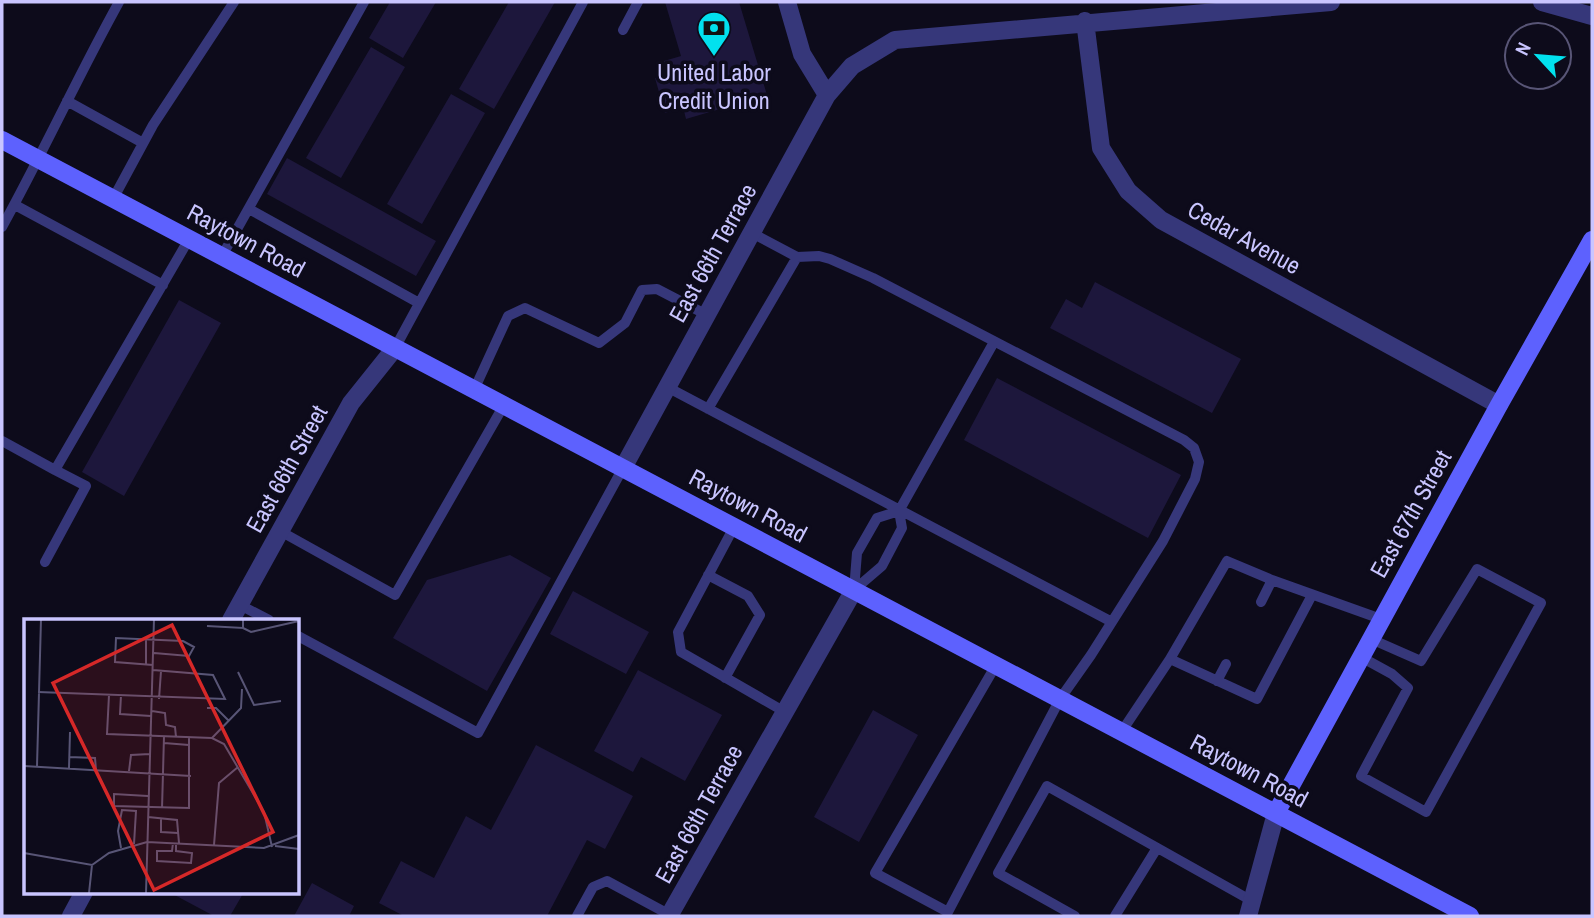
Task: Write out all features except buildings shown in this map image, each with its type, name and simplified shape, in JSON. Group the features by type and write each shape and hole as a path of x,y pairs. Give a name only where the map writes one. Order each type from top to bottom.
{"main road":[{"name":"Raytown Road","path":"2,140 1471,916"},
{"name":"East 67th Street","path":"1276,813 1592,240"}],"street":[{"path":"787,2 802,54 827,94"},
{"name":"East 66th Terrace","path":"623,468 827,94 852,66 895,40 1085,21 1331,2"},
{"path":"1542,2 1592,16"},
{"name":"Cedar Avenue","path":"1085,21 1101,148 1128,191 1161,220 1499,405"},
{"name":"East 66th Street","path":"235,613 351,403 395,348"},
{"name":"East 66th Terrace","path":"670,916 854,590"},
{"path":"1250,909 1276,813"},
{"path":"71,916 83,894"}],"lane":[{"path":"2,227 39,160 86,62 120,2"},
{"path":"113,199 144,143 234,2"},
{"path":"222,256 365,2"},
{"path":"395,348 583,2"},
{"path":"623,30 638,2"},
{"path":"67,101 144,143"},
{"path":"15,205 163,285"},
{"path":"249,209 419,303"},
{"path":"752,233 797,257 818,256 830,259 873,278 1184,440 1194,448 1199,462 1195,479 1163,541 1060,699 948,912 875,873 996,665"},
{"path":"55,470 189,239"},
{"path":"708,409 797,257"},
{"path":"474,390 508,316 525,308 599,343 625,323 642,290 657,289 707,315"},
{"path":"854,590 882,566 902,528 899,511 993,342"},
{"path":"667,387 1112,622"},
{"path":"280,531 395,595 504,405"},
{"path":"2,441 86,486 44,562"},
{"path":"299,637 478,733 623,468"},
{"path":"854,590 857,553 877,518 899,511"},
{"path":"734,527 678,632 681,652 785,712"},
{"path":"1122,731 1170,659 1227,561 1381,619"},
{"path":"1362,657 1392,674 1408,688 1360,776 1426,812 1541,603 1477,569 1421,661 1371,639"},
{"path":"708,575 748,596 760,615 725,678"},
{"path":"1261,602 1272,580"},
{"path":"1170,659 1257,699 1312,595"},
{"path":"235,613 260,619"},
{"path":"1217,681 1226,664"},
{"path":"1074,916 998,873 1047,786 1157,848 1250,909"},
{"path":"1115,916 1157,848"},
{"path":"577,916 593,887 607,881 670,916"}],"place":[{"name":"United Labor Credit Union","path":"714,58"}]}
